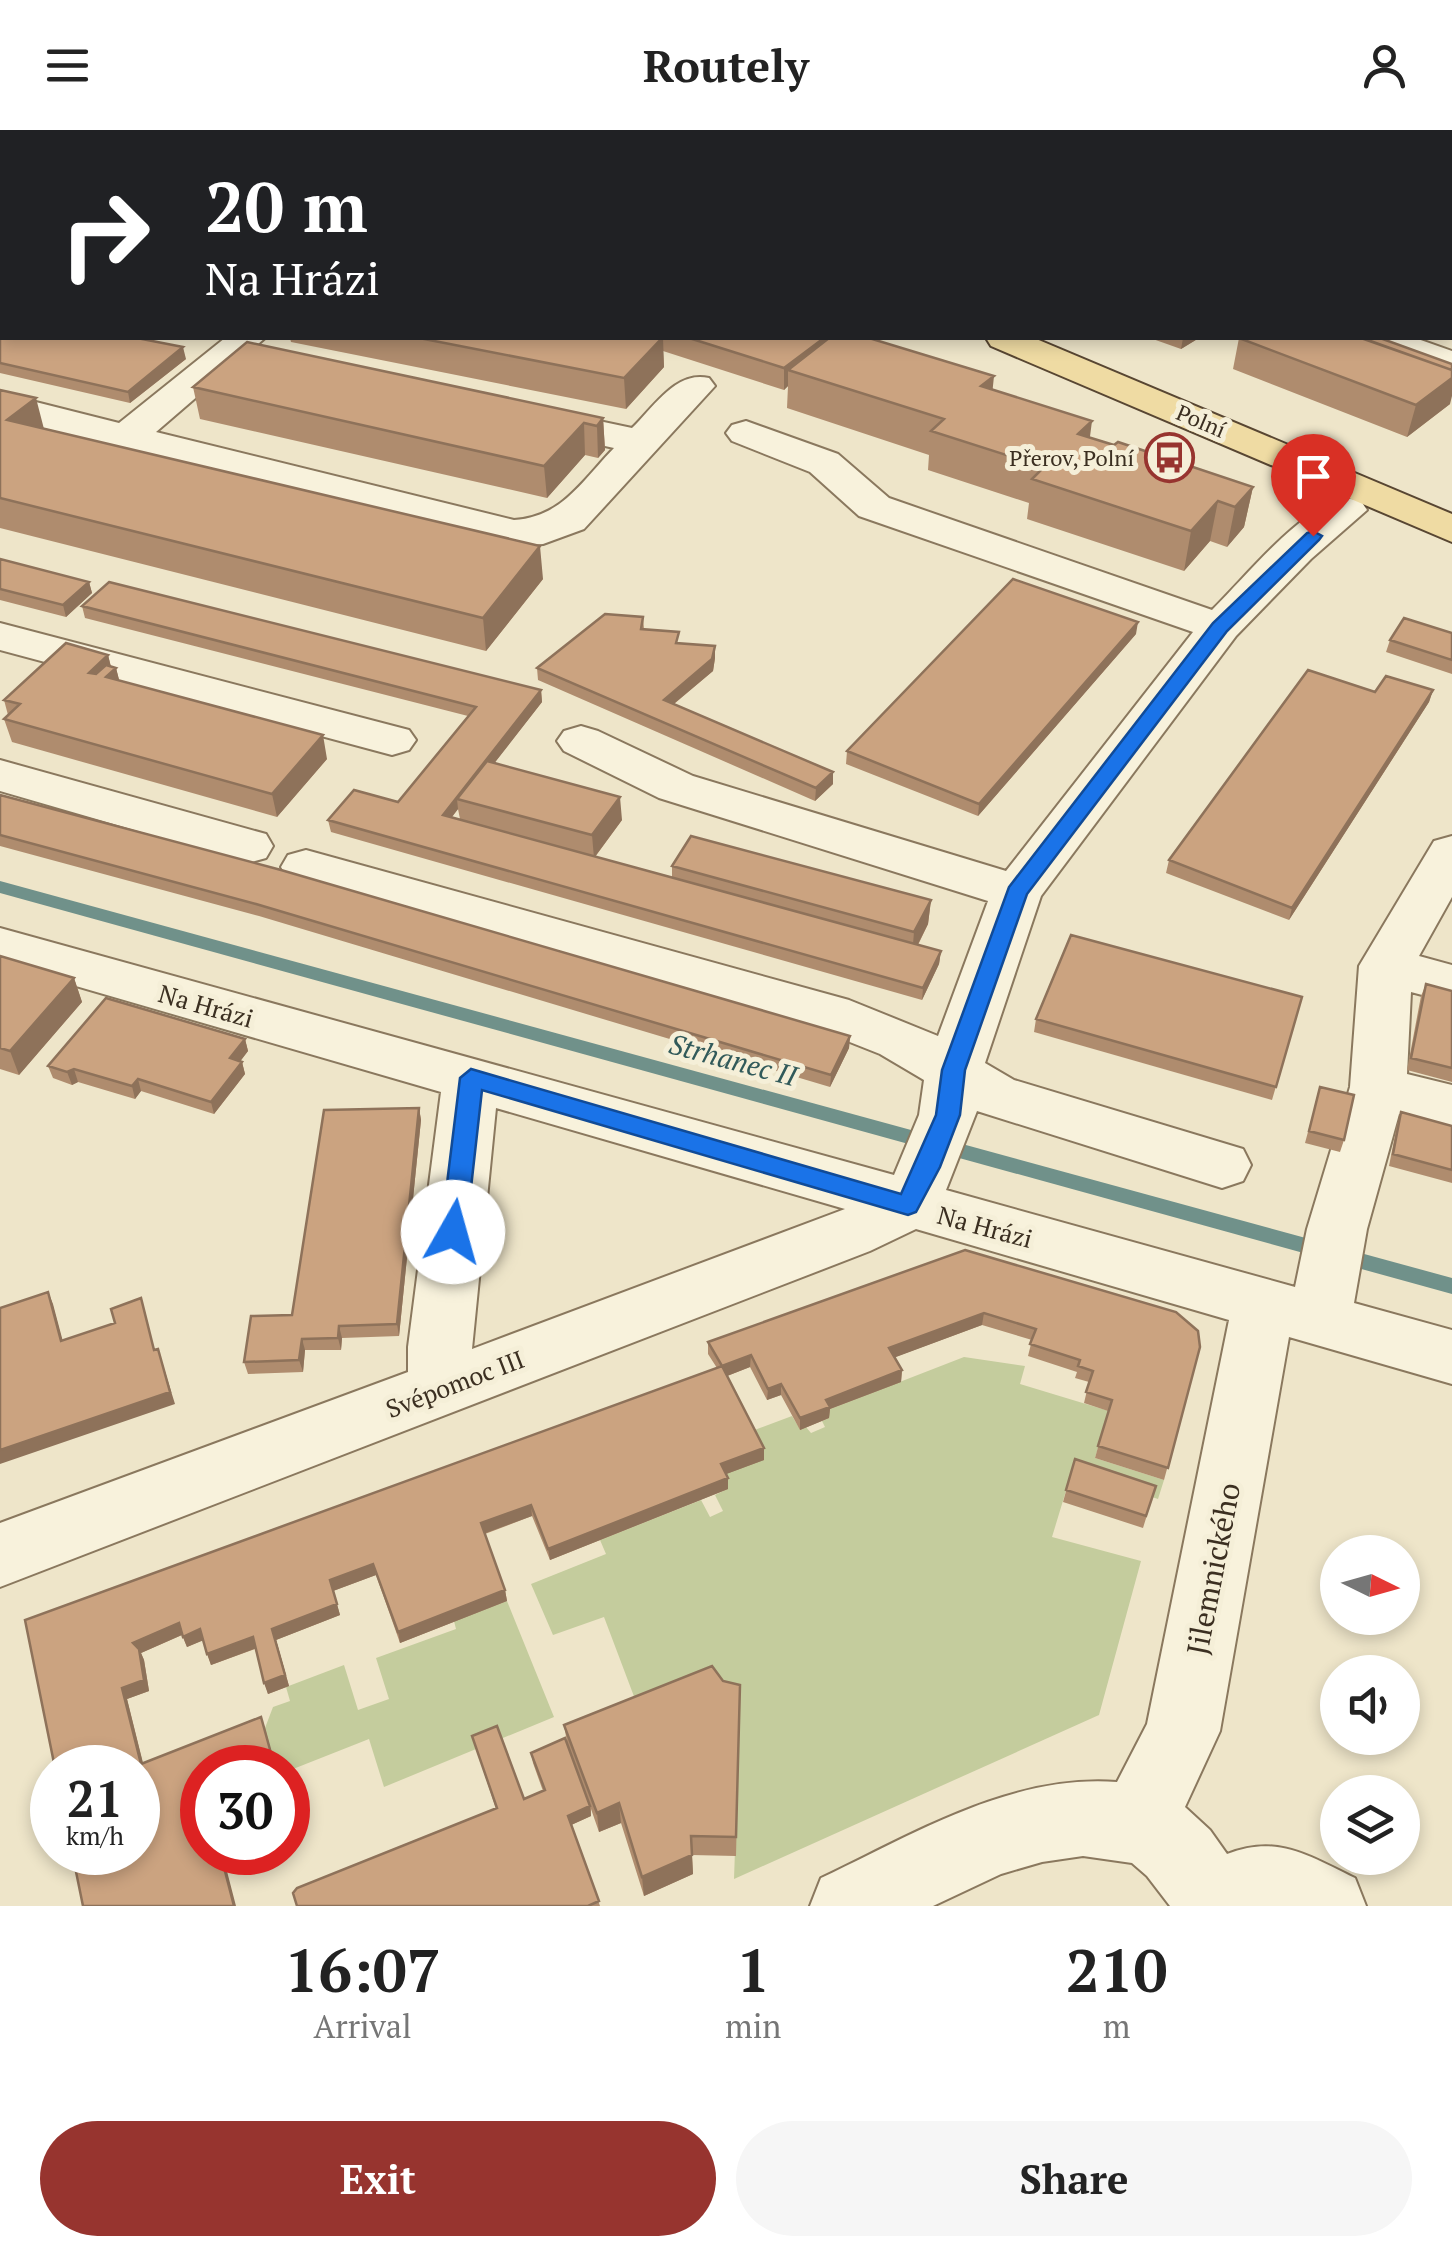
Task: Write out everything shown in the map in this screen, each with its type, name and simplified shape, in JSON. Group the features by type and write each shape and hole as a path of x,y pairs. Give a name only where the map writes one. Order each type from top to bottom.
{"main road":[{"name":"Polní","path":"1009,340 1452,529"},
{"path":"1090,374 1452,503"},
{"path":"1090,374 1452,567"}],"street":[{"path":"1392,340 1452,364"},
{"path":"126,436 246,351"},
{"path":"0,405 514,533 543,530 569,520 696,386"},
{"path":"490,410 641,442"},
{"path":"746,433 824,463 874,507 1220,627"},
{"path":"934,1139 1017,892 1220,627 1296,550 1346,510"},
{"path":"0,676 17,640 392,740"},
{"path":"580,741 676,787 1017,892"},
{"path":"0,776 248,846"},
{"path":"1452,852 1386,966 1452,984"},
{"name":"Na Hrázi","path":"306,866 849,1020 900,1040 934,1139"},
{"name":"Na Hrázi","path":"0,946 236,1016 471,1078 934,1139 1312,1280 1452,1357"},
{"name":"Jilemnického","path":"1186,1873 1183,1731 1312,1280 1378,1087 1386,966"},
{"path":"441,1390 440,1347 471,1078"},
{"path":"1378,1087 1452,1107"},
{"name":"Na Hrázi","path":"934,1139 994,1095 1222,1165"},
{"name":"Svépomoc III","path":"0,1556 849,1234 934,1139"},
{"path":"849,1906 1029,1826 1060,1818 1110,1818 1186,1873 1283,1884 1327,1906"}],"green space":[{"path":"964,1357 1025,1366 1020,1384 1109,1411 1095,1458 1164,1480 1158,1499 1072,1471 1052,1537 1141,1561 1099,1715 734,1879 740,1706 641,1715 604,1617 553,1635 531,1584 606,1554 600,1540 701,1500 710,1517 723,1511 715,1495 727,1489 721,1476 749,1432 792,1416 800,1429 806,1427 811,1433 825,1427 822,1421 829,1418 825,1411"},
{"path":"507,1601 554,1717 384,1787 369,1739 310,1762 310,1745 270,1745 265,1728 273,1707 290,1701 286,1687 344,1665 358,1710 389,1699 376,1658 456,1629 454,1621"}],"building":[{"path":"0,340 147,340 183,347 128,392 0,363"},
{"path":"429,340 660,340 624,378"},
{"path":"695,340 821,340 784,368"},
{"path":"826,340 876,340 994,376 981,386 1092,421 1078,434 1114,445 1118,442 1253,487 1235,507 1218,501 1191,531 1032,479 1044,467 931,431 944,419 788,370"},
{"path":"1244,340 1367,340 1452,370 1452,378 1416,405"},
{"path":"1368,340 1386,340 1452,364 1452,370"},
{"path":"247,342 603,418 597,426 584,423 544,466 193,387"},
{"path":"0,390 36,398 7,420 540,546 483,618 0,498"},
{"path":"0,559 89,582 63,605 0,589"},
{"path":"1013,579 1138,622 979,804 847,751"},
{"path":"109,582 541,690 443,815 941,951 923,988 328,820 354,790 398,802 476,707 82,606"},
{"path":"605,614 643,617 641,629 679,632 676,643 715,646 712,659 664,700 833,772 816,788 537,668"},
{"path":"1404,618 1452,633 1452,660 1390,640"},
{"path":"66,643 108,655 89,673 96,674 106,665 116,668 106,677 323,735 272,794 4,719 20,704 4,700"},
{"path":"1308,670 1375,692 1386,676 1433,690 1292,908 1169,860"},
{"path":"487,761 620,797 592,835 457,799"},
{"path":"0,795 281,870 850,1036 831,1075 256,904 0,835"},
{"path":"691,836 931,900 914,932 672,866"},
{"path":"1071,935 1302,997 1276,1087 1036,1019"},
{"path":"0,956 74,978 10,1051 0,1048"},
{"path":"1426,984 1452,991 1452,1068 1411,1058"},
{"path":"106,998 245,1039 230,1058 242,1062 211,1102 138,1079 132,1086 74,1069 67,1072 48,1066"},
{"path":"1320,1087 1354,1095 1344,1140 1309,1131"},
{"path":"419,1108 397,1324 339,1326 338,1338 302,1339 299,1360 244,1362 251,1316 292,1315 324,1110"},
{"path":"1401,1112 1452,1126 1452,1170 1393,1154"},
{"path":"965,1250 1176,1312 1198,1331 1200,1347 1168,1468 1098,1446 1112,1400 1086,1392 1093,1371 1078,1366 1080,1360 1030,1344 1036,1329 984,1313 889,1348 902,1370 826,1400 830,1407 800,1418 781,1384 768,1389 751,1355 722,1366 708,1342"},
{"path":"48,1292 61,1341 115,1323 111,1309 141,1298 170,1392 0,1450 0,1308"},
{"path":"722,1366 764,1448 721,1464 728,1478 548,1549 531,1505 481,1523 505,1590 398,1632 373,1564 330,1580 337,1604 272,1629 285,1675 264,1683 253,1637 207,1654 200,1629 183,1637 179,1623 133,1643 139,1649 144,1680 122,1688 136,1745 50,1745 25,1620"},
{"path":"1075,1459 1156,1486 1146,1516 1066,1490"},
{"path":"712,1666 723,1681 740,1685 736,1837 691,1836 692,1855 642,1877 619,1803 597,1813 564,1725"},
{"path":"261,1717 269,1745 190,1745"},
{"path":"497,1726 524,1799 545,1790 531,1753 565,1738 590,1806 568,1816 599,1901 588,1906 297,1906 293,1893 297,1888 497,1808 472,1736"},
{"path":"180,1749 180,1875 226,1875 234,1906 83,1906 77,1875 160,1875 160,1757"}],"waterway":[{"name":"Strhanec II","path":"0,887 1452,1286"}],"place":[{"name":"Přerov, Polní","path":"1169,458"}],"route":[{"path":"453,1232 471,1078 908,1206 948,1115 954,1070 1017,892 1220,627 1313,536"}]}
